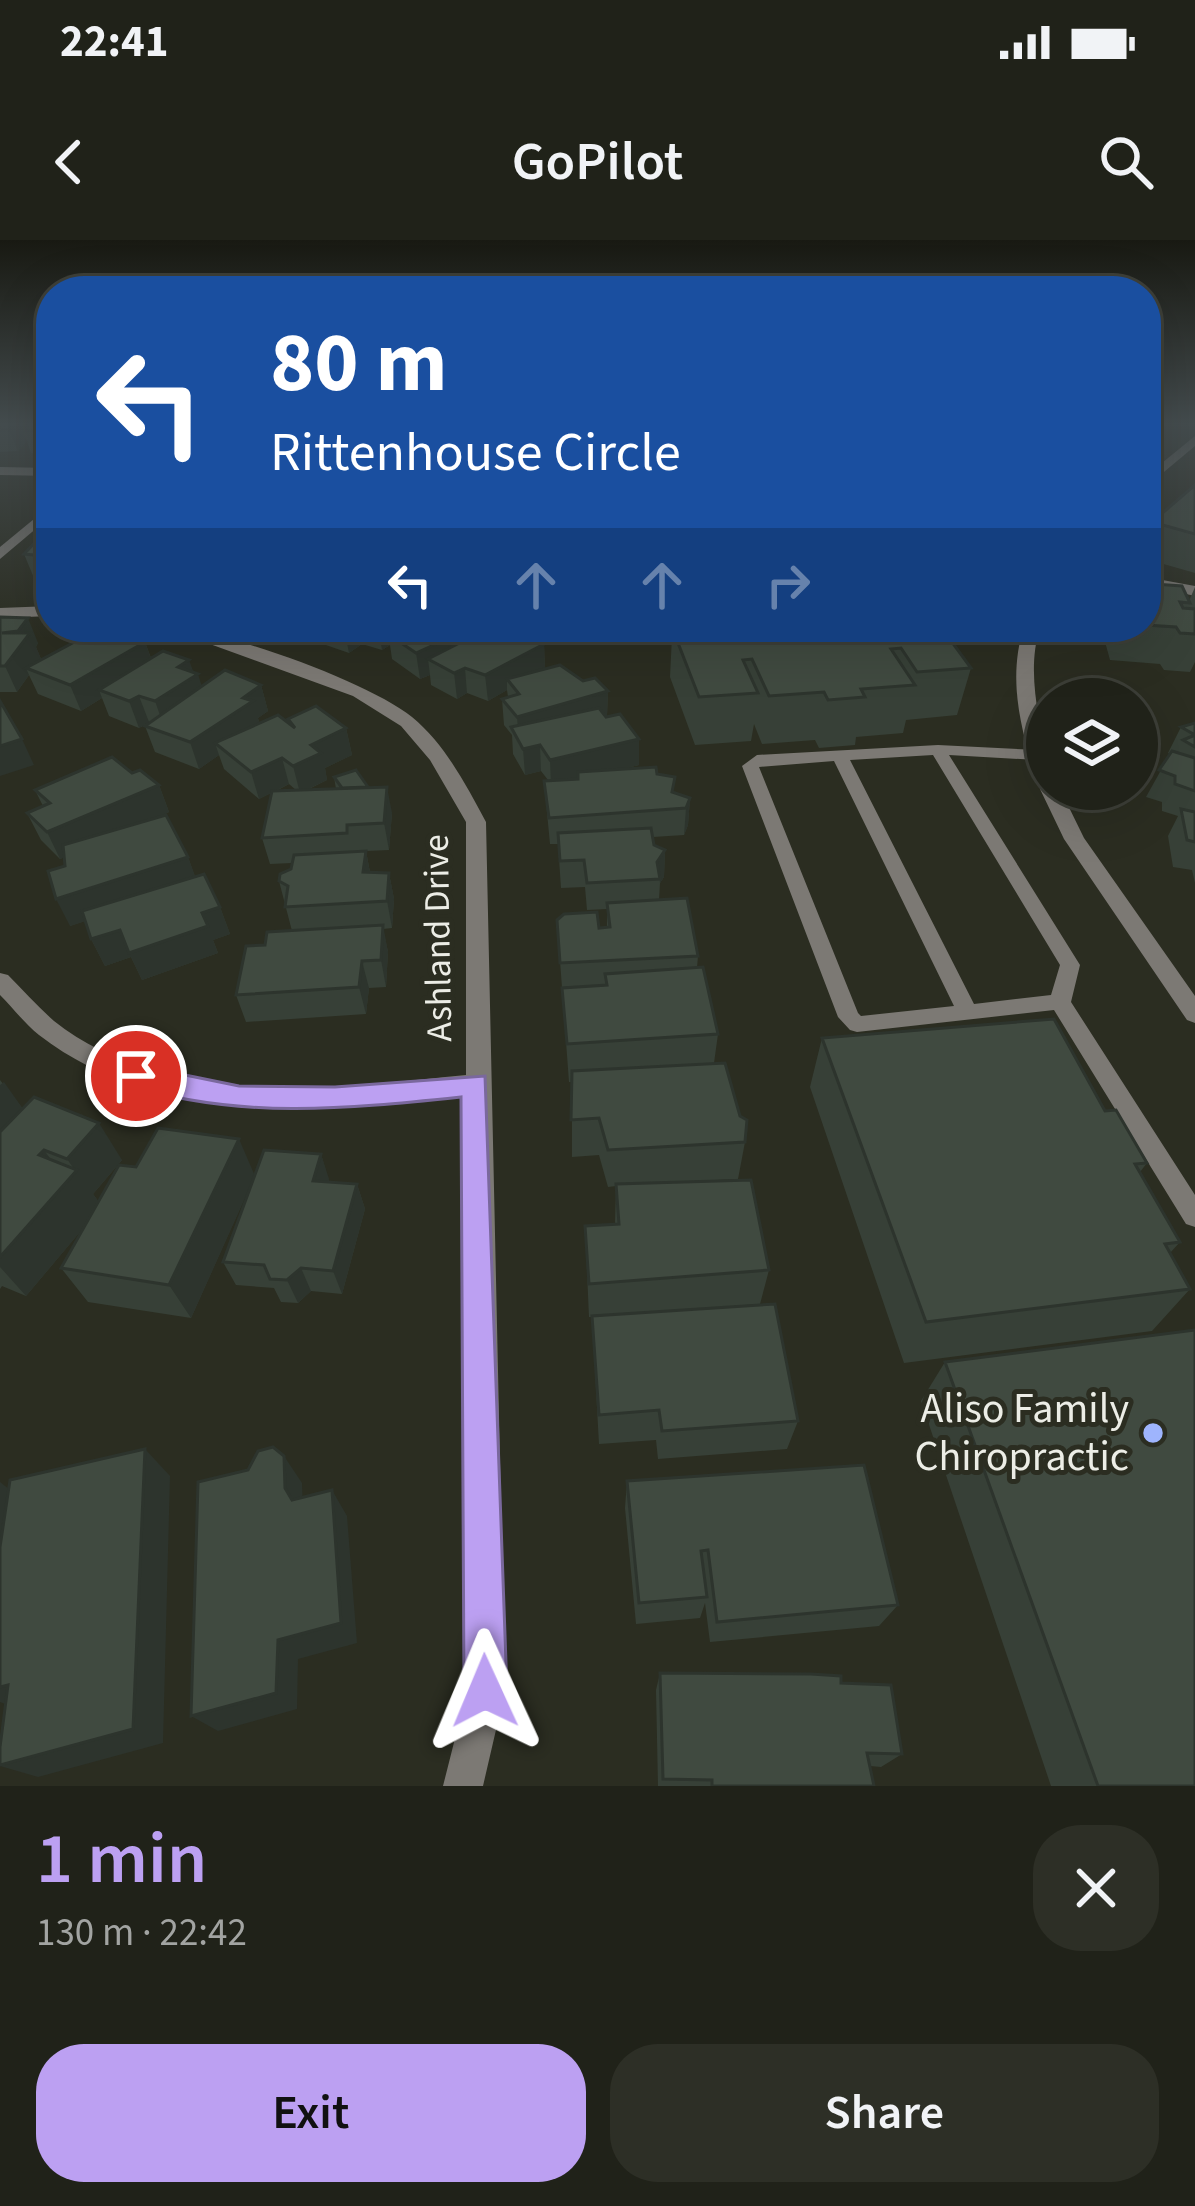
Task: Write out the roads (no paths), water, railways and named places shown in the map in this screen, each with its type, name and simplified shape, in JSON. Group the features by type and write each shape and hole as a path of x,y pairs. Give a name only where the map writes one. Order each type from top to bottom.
{"street":[{"path":"0,555 36,523"},
{"path":"1161,583 1195,591"},
{"path":"0,613 36,612"},
{"name":"Ashland Drive","path":"214,642 342,687 404,719 448,768 476,822 475,1084 485,1691 463,1786"},
{"path":"1025,642 1026,678"},
{"path":"1060,810 1074,839 1195,1014"},
{"path":"0,981 51,1034 156,1080 239,1098 475,1084"}],"lane":[{"path":"1026,754 938,750 839,754 758,760 750,766 849,1017 857,1024 1060,1002"},
{"path":"938,750 1070,965 1060,1002 1195,1216"},
{"path":"839,754 968,1012"}],"place":[{"name":"Aliso Family Chiropractic","path":"1153,1433"}]}
